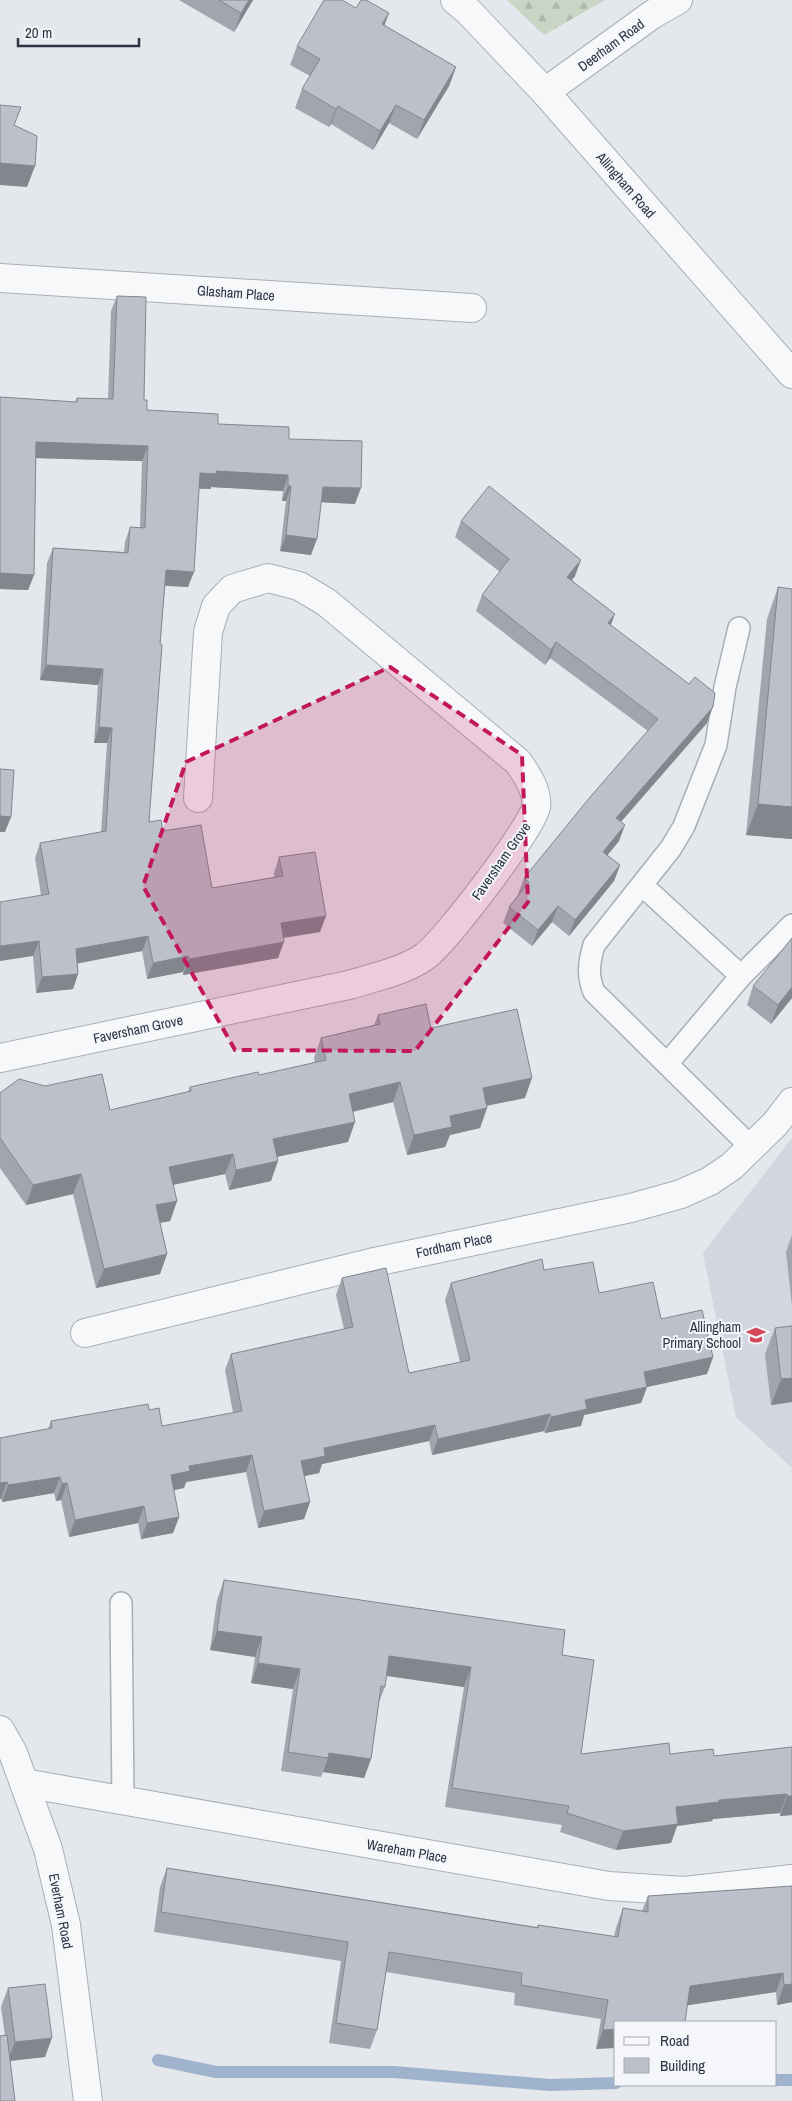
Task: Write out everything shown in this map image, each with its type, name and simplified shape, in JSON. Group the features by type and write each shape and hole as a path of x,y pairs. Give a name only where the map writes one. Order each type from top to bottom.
{"street":[{"name":"Allingham Road","path":"455,0 468,11 545,92 792,374"},
{"name":"Deerham Road","path":"545,92 653,14 678,0"},
{"name":"Glasham Place","path":"0,278 472,308"},
{"name":"Faversham Grove","path":"0,1058 349,985 400,969 425,957 445,937 527,828 536,807 532,782 518,762 326,602 299,586 268,578 232,589 216,606 208,632 198,798"},
{"name":"Fordham Place","path":"84,1333 370,1263 631,1208 681,1194 710,1181 732,1166 775,1124 792,1102"},
{"name":"Everham Road","path":"0,1730 13,1753 48,1850 66,1925 88,2101"},
{"name":"Wareham Place","path":"24,1783 609,1886 684,1891 792,1879"}],"lane":[{"path":"739,628 725,687 716,745 684,826 670,848 594,945 589,962 589,976 594,992 752,1148"},
{"path":"642,885 741,976"},
{"path":"667,1064 741,976 792,924"},
{"path":"121,1603 123,1800"}],"highlighted area":[{"path":"390,667 522,755 528,902 415,1051 235,1050 143,886 186,762"}],"shaded area":[{"name":"Allingham Primary School","path":"792,1138 792,1468 736,1417 703,1253"}],"green space":[{"path":"507,0 605,0 544,35"}],"building":[{"path":"219,0 249,0 241,13"},
{"path":"324,0 342,0 356,8 361,0 366,0 389,13 382,24 456,67 424,120 396,105 380,131 338,106 336,109 302,89 320,59 297,46"},
{"path":"0,105 21,107 14,125 37,136 35,166 0,163"},
{"path":"117,296 146,297 144,400 147,400 147,410 218,414 218,424 289,427 289,439 362,441 361,488 323,487 317,539 286,535 291,486 288,486 288,475 216,471 216,474 200,473 194,572 166,570 160,644 162,645 149,822 161,820 163,831 201,825 212,888 283,876 279,857 315,852 326,916 281,923 284,942 189,959 188,956 153,963 148,936 76,949 78,974 42,977 39,941 0,946 0,902 49,894 40,843 106,831 112,728 99,727 103,669 46,665 53,548 128,553 130,527 145,528 148,446 36,442 34,575 0,573 0,397 77,402 77,398 113,399"},
{"path":"489,486 581,560 567,577 615,614 608,623 689,684 695,677 715,693 713,707 616,818 625,825 603,852 620,865 575,920 558,906 538,930 509,907 529,882 524,878 591,796 658,719 556,642 551,650 482,595 509,559 461,521"},
{"path":"778,587 792,589 792,807 758,804"},
{"path":"0,769 14,770 11,817 0,816"},
{"path":"792,938 792,987 778,1005 753,986"},
{"path":"426,1004 431,1028 517,1009 532,1078 483,1088 487,1108 450,1116 452,1127 414,1135 400,1082 349,1094 355,1122 273,1139 278,1161 236,1170 233,1154 169,1167 177,1201 156,1205 167,1254 104,1269 81,1174 33,1185 0,1138 0,1093 19,1079 45,1086 102,1074 110,1110 191,1091 190,1087 258,1072 259,1075 326,1060 321,1038 380,1024 378,1015"},
{"path":"542,1259 544,1270 593,1262 599,1293 653,1282 661,1319 702,1310 713,1357 644,1372 647,1387 585,1400 587,1409 551,1417 550,1414 438,1439 435,1425 324,1448 325,1456 301,1461 310,1502 264,1511 252,1455 189,1466 190,1471 171,1475 179,1517 147,1523 144,1506 75,1520 67,1483 62,1484 60,1477 8,1485 7,1482 0,1483 0,1438 52,1428 51,1421 148,1404 149,1410 159,1408 162,1426 242,1411 231,1354 353,1327 342,1278 386,1268 409,1373 470,1360 451,1283"},
{"path":"792,1326 792,1378 781,1379 775,1328"},
{"path":"224,1580 565,1630 562,1655 594,1660 581,1754 669,1743 670,1754 713,1749 714,1756 792,1747 792,1796 787,1796 787,1794 719,1800 719,1802 676,1807 678,1824 623,1831 567,1813 569,1806 452,1788 471,1667 389,1656 385,1687 381,1686 371,1759 329,1753 328,1758 288,1752 300,1669 258,1663 262,1637 217,1631"},
{"path":"167,1868 538,1928 538,1925 618,1937 623,1908 648,1912 648,1896 792,1886 792,1984 784,1985 783,1973 690,1986 685,2021 614,2021 614,2029 603,2030 608,2000 521,1985 522,1973 389,1952 377,2030 336,2023 348,1942 161,1912"},
{"path":"45,1984 52,2038 15,2042 8,1988"},
{"path":"7,2035 15,2101 0,2101 0,2036"}],"waterway":[{"path":"158,2060 216,2072 394,2072 550,2085 614,2083"},
{"path":"777,2080 792,2080"}],"place":[{"name":"Allingham Primary School","path":"756,1335"}]}
